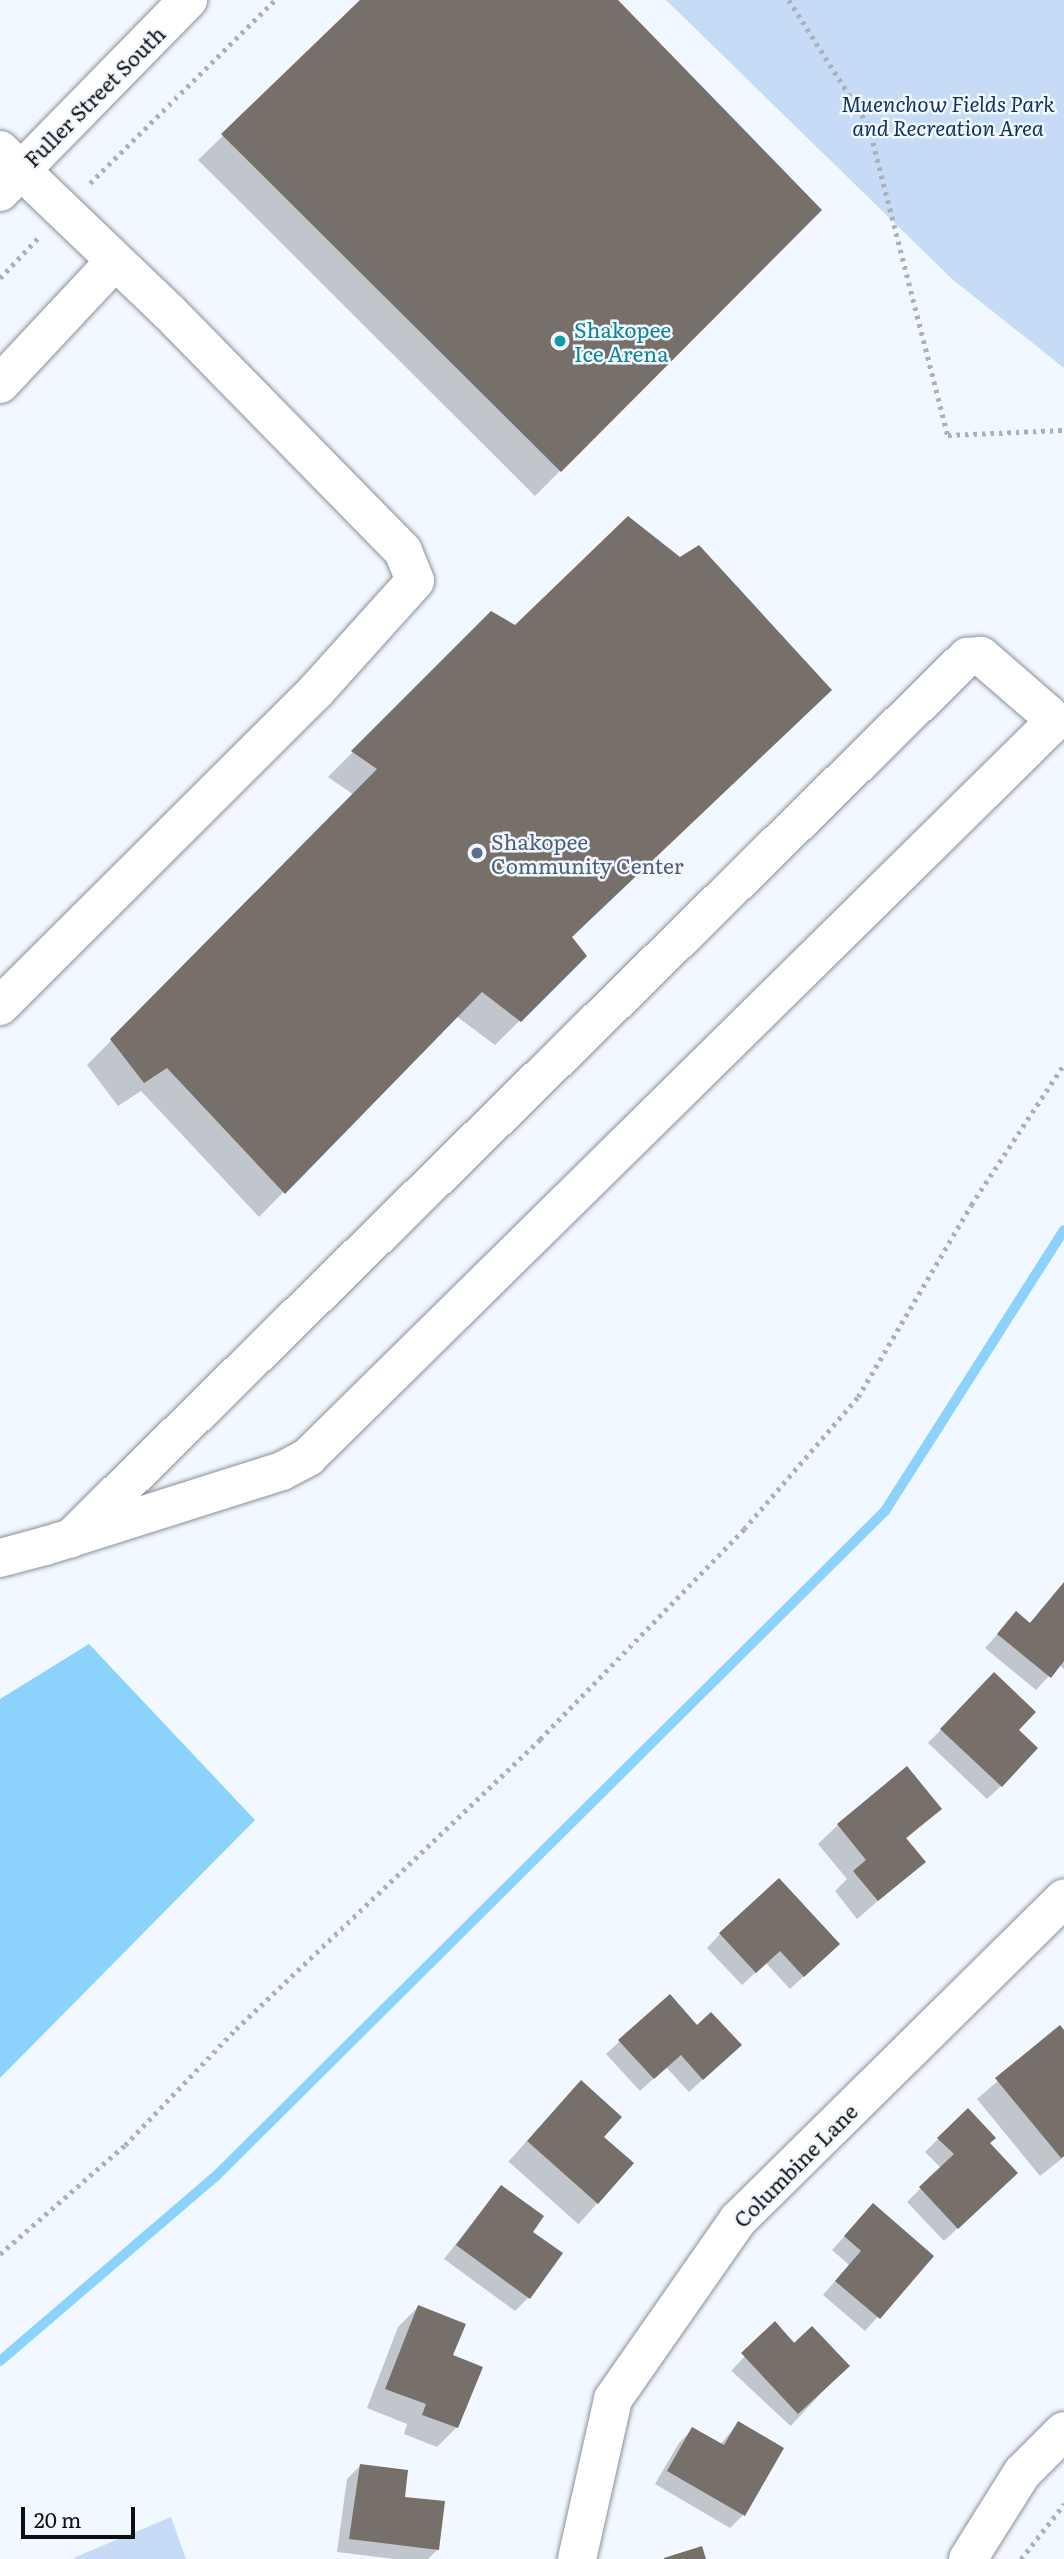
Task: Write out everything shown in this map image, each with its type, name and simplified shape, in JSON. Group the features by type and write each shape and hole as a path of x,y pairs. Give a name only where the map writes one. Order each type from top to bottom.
{"street":[{"name":"Fuller Street South","path":"7,171 188,0"},
{"path":"0,1006 314,692 415,581 404,551 115,261 62,211 7,171"},
{"path":"0,384 115,261"},
{"path":"0,1558 71,1538 282,1471 308,1457 1049,727 1048,714 981,656 967,657 71,1538"},
{"name":"Columbine Lane","path":"577,2559 613,2399 737,2220 1064,1899"},
{"path":"968,2559 1022,2473 1064,2431"}],"path":[{"path":"0,278 62,211 275,0"},
{"path":"789,0 869,126 948,435 1064,430"},
{"path":"0,2254 125,2145 255,2011 540,1739 744,1529 858,1397 971,1205 1064,1064"},
{"path":"1021,2559 1064,2504"}],"green space":[{"name":"Muenchow Fields Park and Recreation Area","path":"666,0 1064,0 1064,368 952,279"},
{"path":"171,2517 186,2559 73,2559 78,2556"}],"water":[{"path":"89,1644 255,1820 0,2078 0,1699"}],"building":[{"name":"Shakopee Ice Arena","path":"360,0 618,0 822,210 561,472 221,134"},
{"name":"Shakopee Community Center","path":"628,516 680,557 699,545 832,690 572,937 587,956 521,1022 482,992 285,1194 167,1068 144,1083 110,1039 377,769 351,751 491,611 515,625"},
{"path":"1064,1582 1064,1661 1051,1678 997,1634 1016,1611 1030,1623"},
{"path":"994,1672 1036,1712 1019,1730 1038,1748 1002,1787 940,1729"},
{"path":"907,1766 942,1809 906,1838 926,1862 878,1901 853,1871 866,1860 837,1824"},
{"path":"779,1878 840,1944 804,1977 780,1951 756,1973 719,1933"},
{"path":"670,1994 697,2025 711,2012 742,2045 703,2080 681,2055 654,2079 618,2040"},
{"path":"1060,2025 1064,2030 1064,2156 1061,2158 995,2078"},
{"path":"581,2080 622,2117 604,2137 634,2163 598,2204 527,2141"},
{"path":"968,2108 996,2138 990,2143 1018,2173 958,2229 919,2187 954,2154 937,2138"},
{"path":"501,2185 544,2216 533,2232 563,2253 530,2299 456,2245"},
{"path":"873,2203 934,2256 880,2319 835,2281 861,2251 844,2236"},
{"path":"418,2305 466,2324 453,2355 483,2367 458,2428 422,2415 426,2404 385,2389"},
{"path":"775,2321 794,2343 812,2326 850,2366 798,2414 741,2353"},
{"path":"738,2421 784,2448 745,2516 667,2471 692,2427 724,2445"},
{"path":"360,2464 408,2470 405,2497 445,2501 439,2550 349,2539"},
{"path":"702,2546 706,2559 664,2559 664,2558"}],"waterway":[{"path":"0,2361 215,2177 885,1511 1064,1230"}],"place":[{"name":"Shakopee Ice Arena","path":"560,341"},
{"name":"Shakopee Community Center","path":"477,853"}]}
